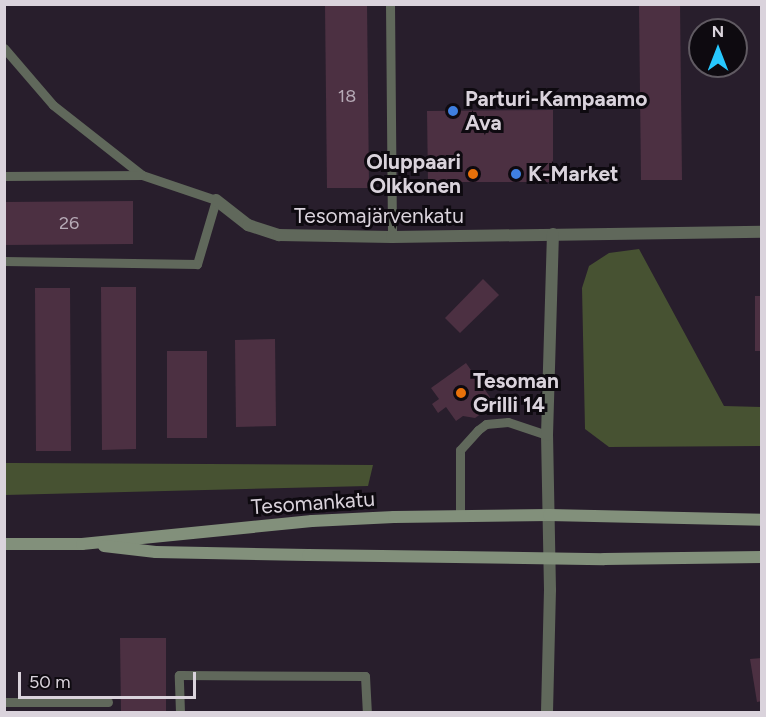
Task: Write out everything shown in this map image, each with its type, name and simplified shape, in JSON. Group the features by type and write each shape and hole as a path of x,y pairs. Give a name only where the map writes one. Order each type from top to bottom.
{"main road":[{"name":"Tesomankatu","path":"4,544 82,544 312,521 460,515 762,520"},
{"name":"Tesomankatu","path":"82,544 156,552 548,558 762,557"}],"street":[{"name":"Tesomajärvenkatu","path":"216,200 248,225 279,235 392,237 762,232"},
{"path":"548,712 550,590 547,435 553,234"}],"lane":[{"path":"390,4 392,237"},
{"path":"4,48 53,105 142,175"},
{"path":"4,176 142,175 216,200 197,264 4,261"},
{"path":"460,515 460,450 478,430 496,422 508,422 547,435"},
{"path":"180,712 179,675 366,676 367,712"},
{"path":"4,702 108,702"}],"green space":[{"path":"639,249 724,406 761,407 761,446 609,447 585,429 582,288 589,266 609,253"},
{"path":"5,463 373,465 368,486 5,495"}],"building":[{"path":"325,4 367,4 369,188 327,188"},
{"path":"639,4 680,4 682,180 641,180"},
{"path":"553,110 553,182 428,182 427,111"},
{"path":"133,201 133,244 5,245 5,202"},
{"path":"483,279 499,295 460,333 445,318"},
{"path":"101,287 136,287 136,449 102,450"},
{"path":"35,288 70,288 71,451 36,451"},
{"path":"755,296 762,296 762,351 755,351"},
{"path":"275,339 276,426 236,427 235,340"},
{"path":"167,351 207,351 207,438 167,438"},
{"name":"Tesoman Grilli 14","path":"466,363 490,397 488,409 475,418 463,416 456,421 446,407 438,413 432,404 439,399 431,388"},
{"path":"120,638 166,638 166,712 121,712"},
{"path":"762,658 762,701 757,702 750,659"}],"place":[{"name":"Parturi-Kampaamo Ava","path":"453,111"},
{"name":"Oluppaari Olkkonen","path":"473,174"},
{"name":"K-Market","path":"516,174"},
{"name":"Tesoman Grilli 14","path":"461,393"}]}
